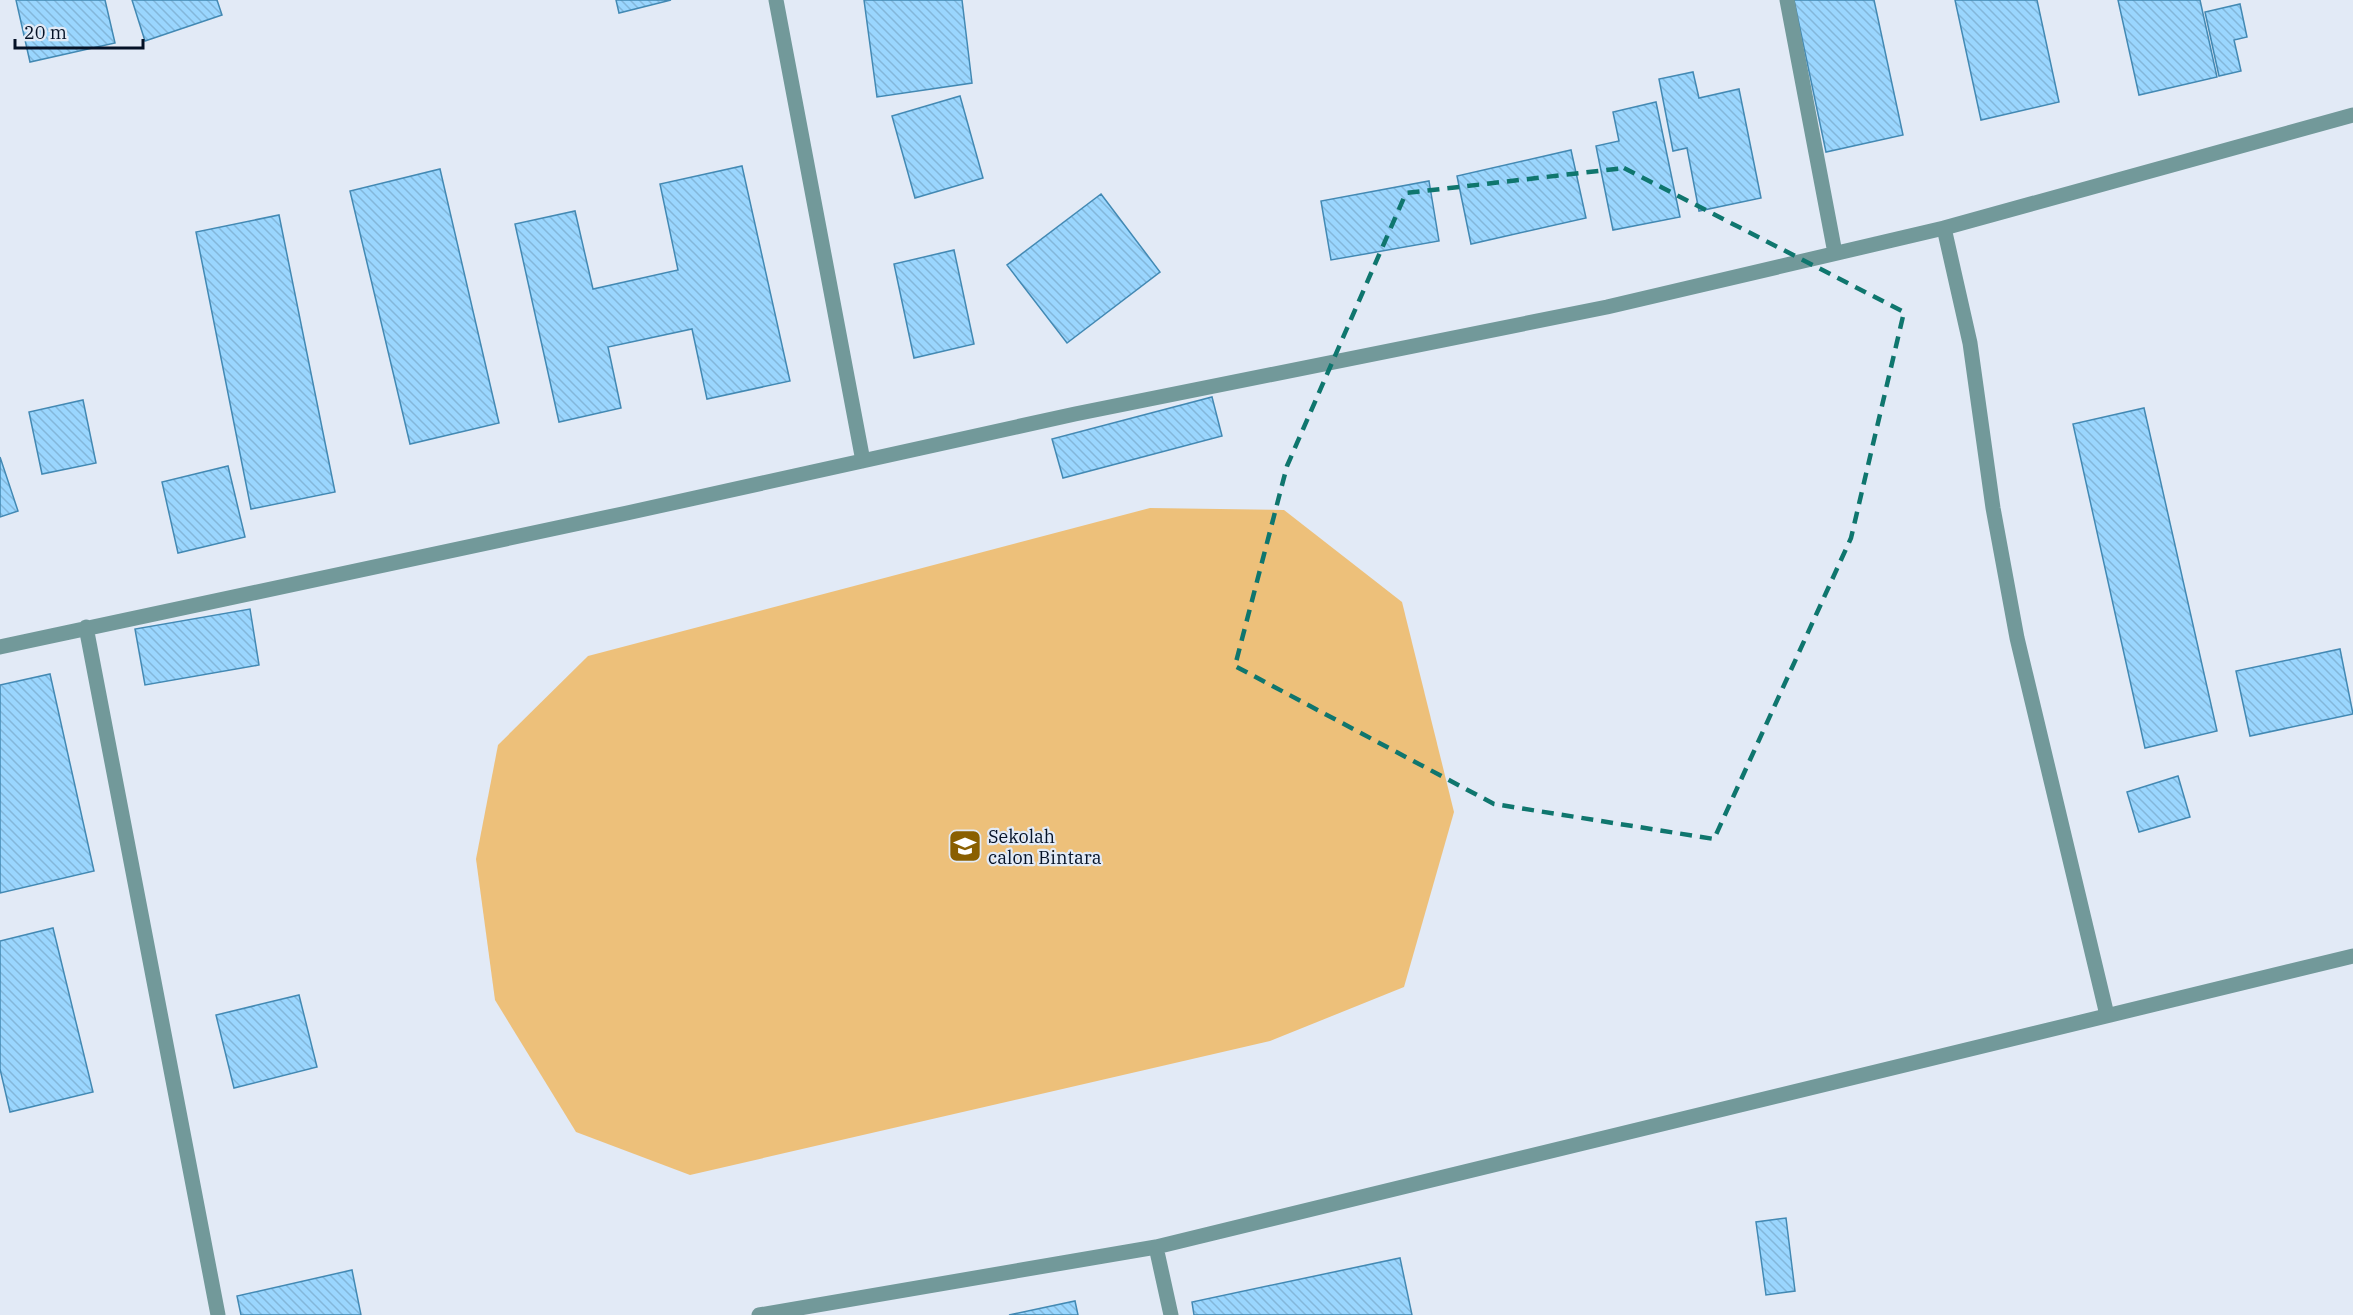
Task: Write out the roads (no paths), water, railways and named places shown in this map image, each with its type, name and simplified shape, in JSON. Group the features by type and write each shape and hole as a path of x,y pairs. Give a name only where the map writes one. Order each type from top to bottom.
{"lane":[{"path":"776,0 863,461"},
{"path":"1787,0 1835,253"},
{"path":"0,646 1076,414 1607,307 1944,228 2353,115"},
{"path":"1944,228 1970,343 1993,508 2017,638 2107,1015"},
{"path":"86,627 218,1315"},
{"path":"759,1315 1156,1247 2353,956"},
{"path":"1156,1247 1172,1315"}],"place":[{"name":"Sekolah calon Bintara","path":"965,846"}]}
